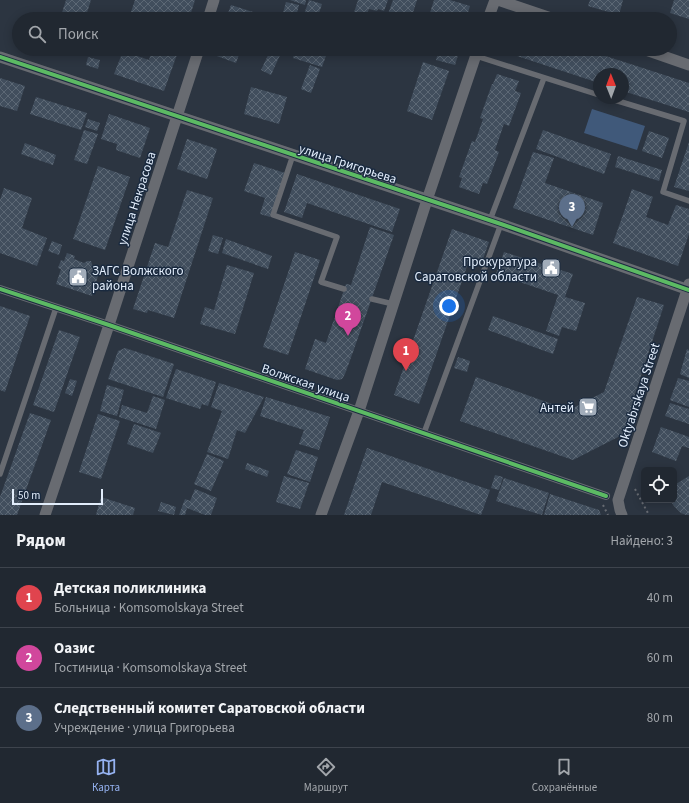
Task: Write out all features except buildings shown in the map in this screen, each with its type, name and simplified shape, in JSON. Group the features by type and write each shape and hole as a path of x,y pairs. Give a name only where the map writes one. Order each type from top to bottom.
{"street":[{"path":"210,12 214,0"},
{"path":"491,12 495,0"},
{"path":"498,0 533,12"},
{"name":"улица Некрасова","path":"44,515 109,325 197,56"},
{"path":"322,515 359,411 427,200 476,56"},
{"path":"663,56 689,65"},
{"name":"улица Григорьева","path":"0,57 490,220 688,288"},
{"name":"Oktyabrskaya Street","path":"622,515 618,500 688,288"},
{"name":"Волжская улица","path":"0,289 606,496"}],"lane":[{"path":"487,56 544,78 593,93"},
{"path":"490,220 544,78"},
{"path":"627,104 684,122 663,192 689,201"},
{"path":"293,155 274,216 337,237 321,282 344,290"},
{"path":"424,434 501,224"},
{"path":"372,298 393,304"},
{"path":"0,474 56,308"}],"path":[{"path":"635,488 649,515"}],"shaded area":[{"path":"592,109 645,126 637,150 584,133"}],"cycle path":[{"path":"0,57 501,224 689,290"},
{"path":"0,289 606,496"}],"place":[{"name":"Следственный комитет Саратовской области","path":"572,227"},
{"name":"Прокуратура Саратовской области","path":"551,268"},
{"name":"ЗАГС Волжского района","path":"78,277"},
{"name":"Оазис","path":"348,336"},
{"name":"Детская поликлиника","path":"406,371"},
{"name":"Антей","path":"588,407"}]}
